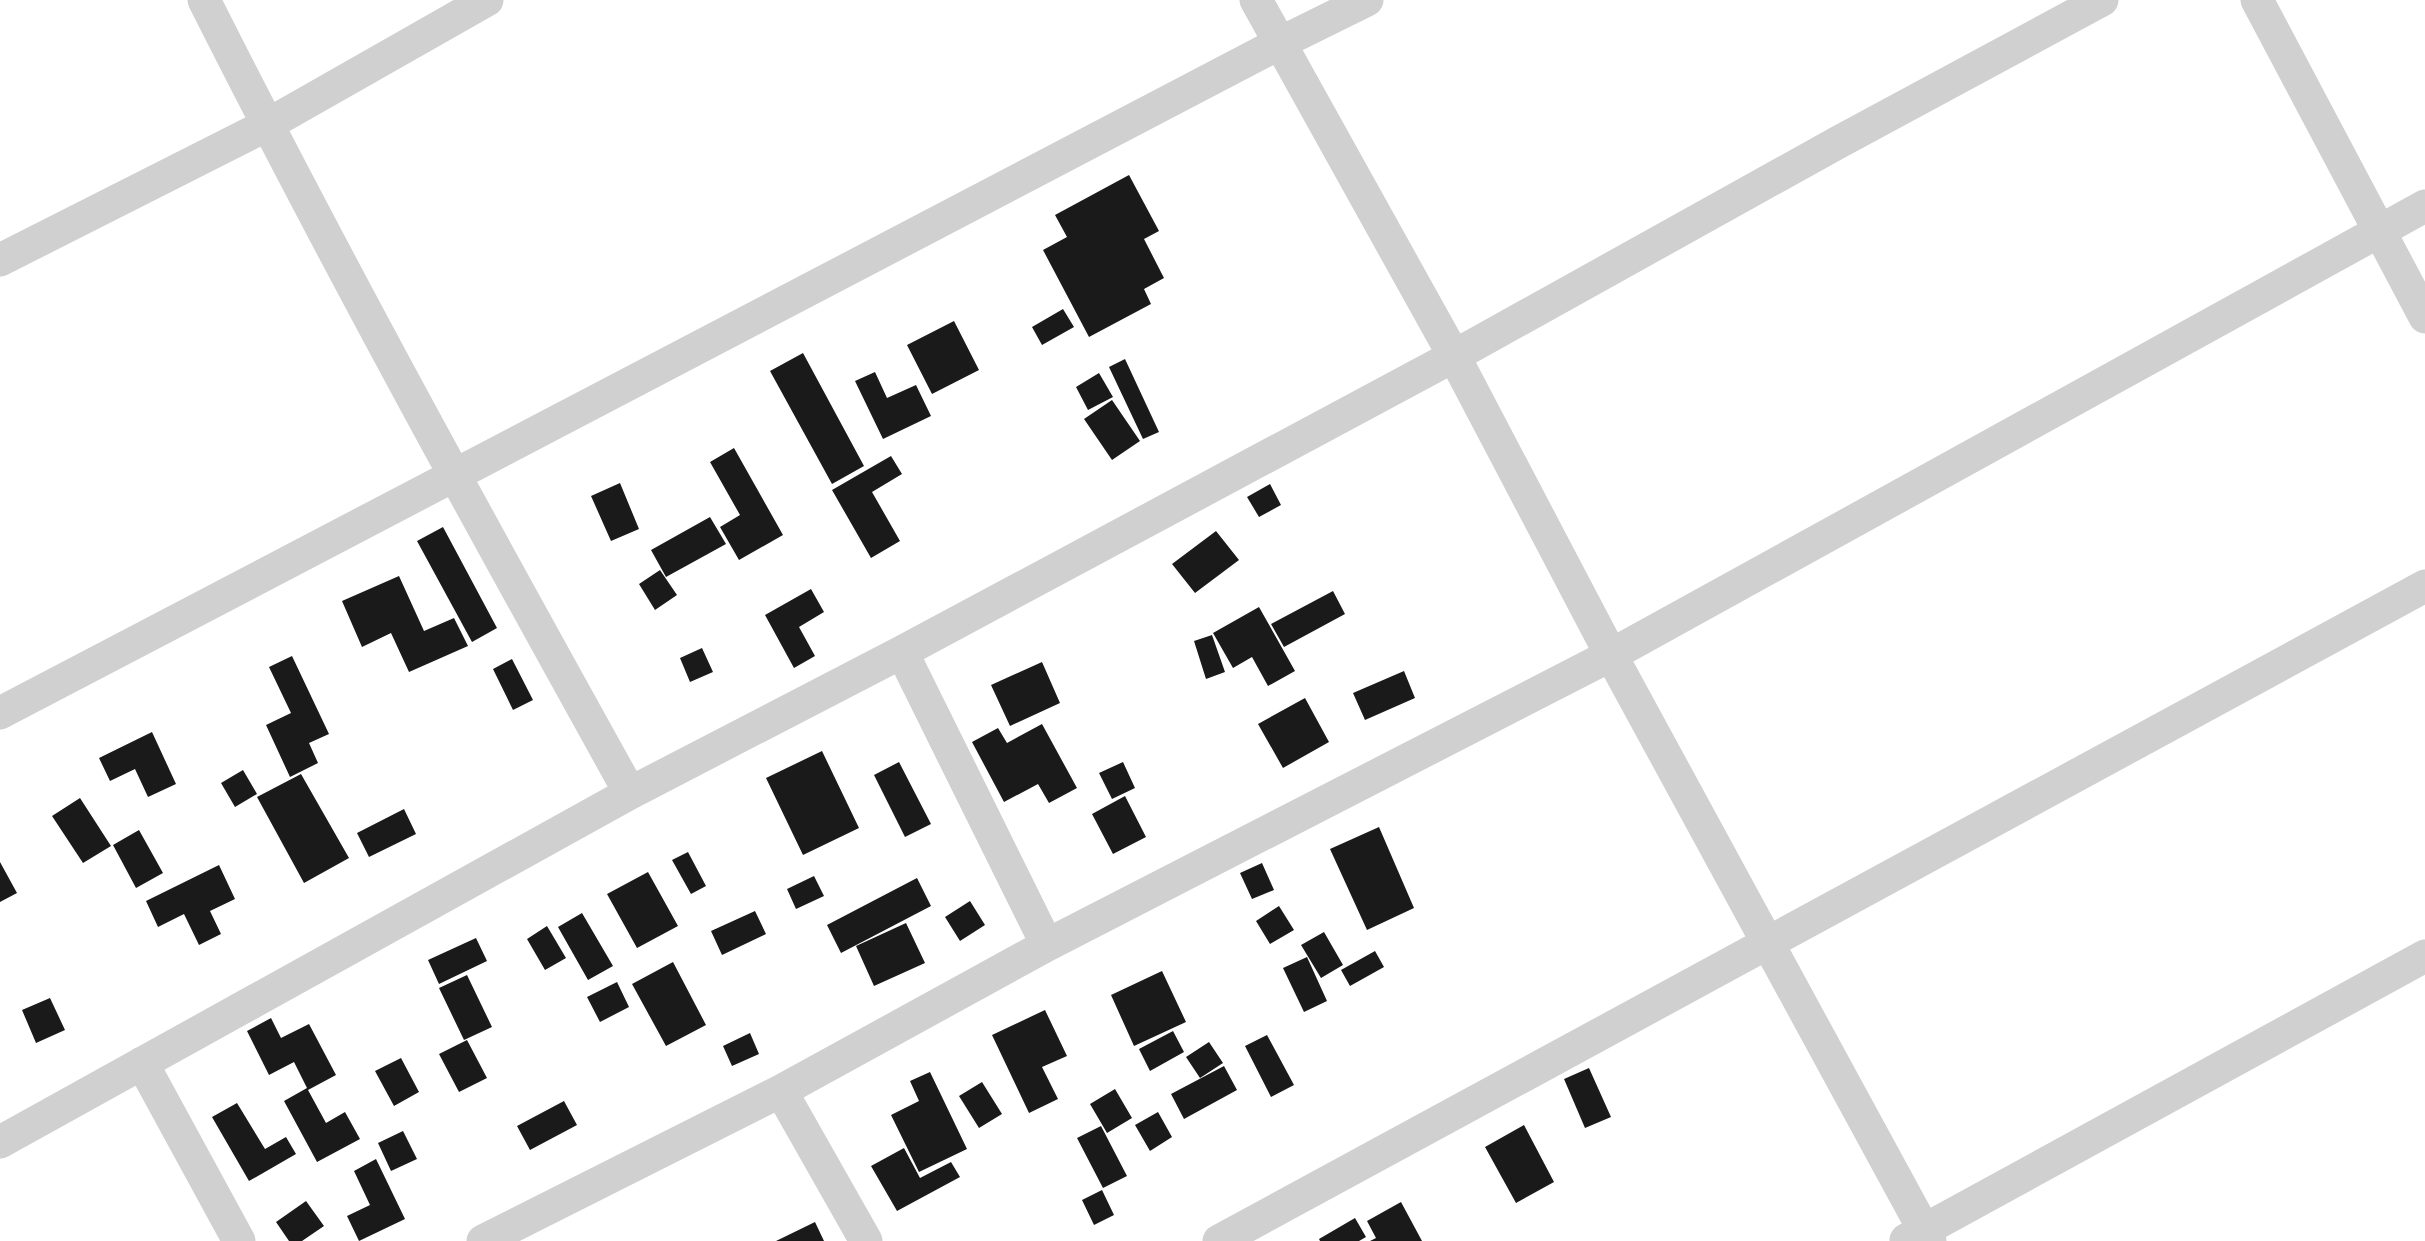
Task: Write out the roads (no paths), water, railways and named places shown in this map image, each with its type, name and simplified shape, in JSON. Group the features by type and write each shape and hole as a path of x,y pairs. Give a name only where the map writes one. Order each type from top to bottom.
{"street":[{"path":"204,0 267,125 454,476 630,793"},
{"path":"0,260 267,125 487,0"},
{"path":"1257,0 1454,356 1611,655 1769,943 1920,1237 2425,956"},
{"path":"0,713 1282,42 1367,0"},
{"path":"0,1142 630,793 902,652 1454,356 1837,143 2102,0"},
{"path":"2257,0 2425,317"},
{"path":"483,1241 781,1091 1047,945 1611,655 2425,206"},
{"path":"1219,1241 2425,586"},
{"path":"902,652 1047,945"},
{"path":"142,1063 239,1241"},
{"path":"781,1091 866,1241"}]}
